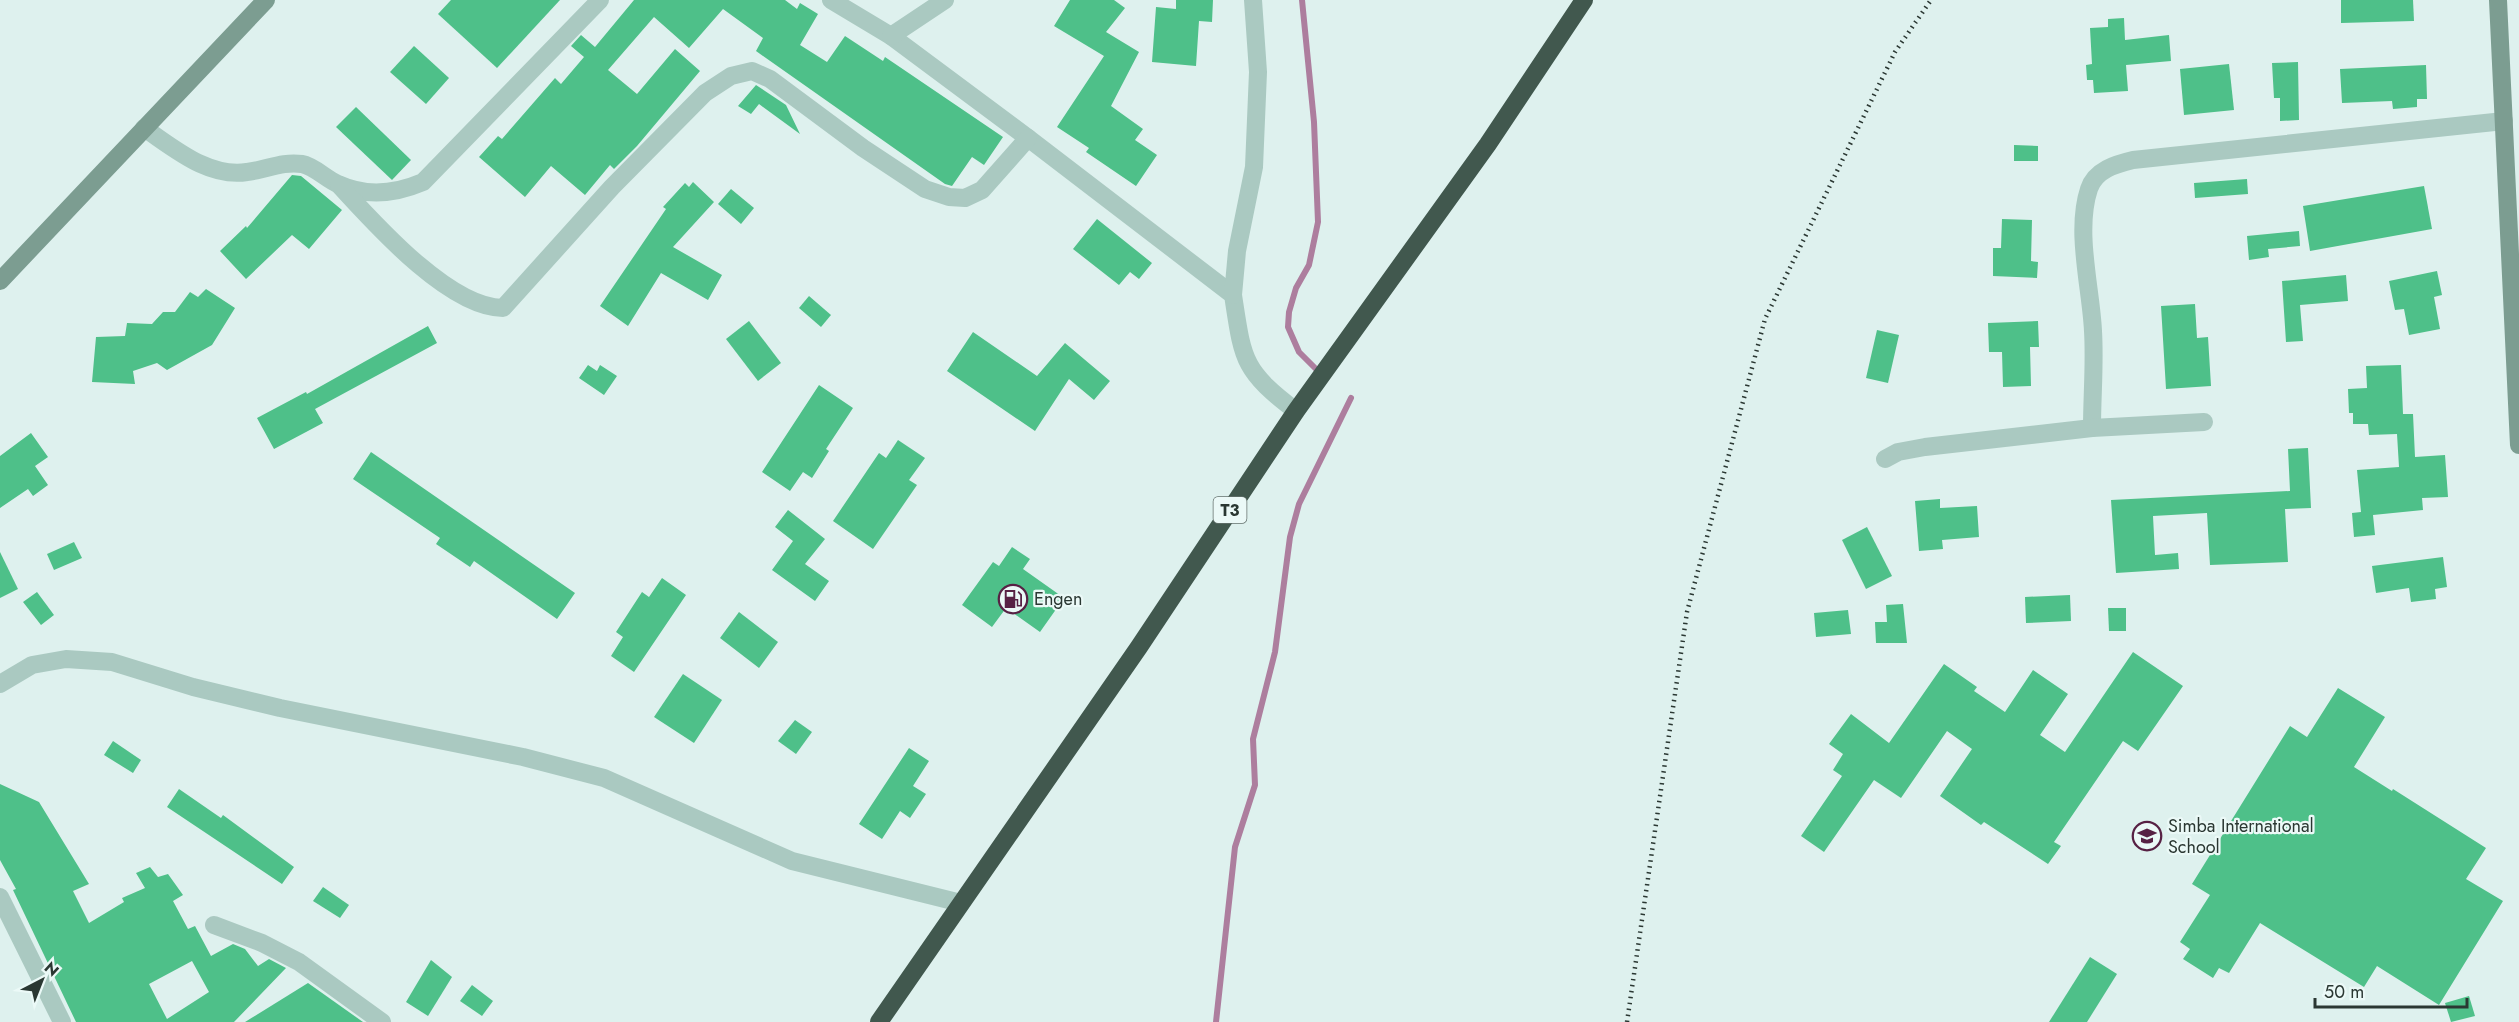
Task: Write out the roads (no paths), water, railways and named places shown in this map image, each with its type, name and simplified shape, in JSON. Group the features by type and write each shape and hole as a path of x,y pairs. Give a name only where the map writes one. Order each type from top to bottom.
{"highway":[{"name":"T3","path":"879,1022 1139,647 1296,411 1488,144 1584,0"}],"street":[{"path":"0,281 266,0"},
{"path":"339,185 374,192 399,193 423,182 600,0"},
{"path":"831,0 891,36 1233,295"},
{"path":"891,36 945,0"},
{"path":"1253,0 1258,72 1254,167 1238,251 1233,295 1240,342 1248,368 1264,387 1296,411"},
{"path":"2498,0 2515,287 2519,445"},
{"path":"144,128 198,163 220,172 246,173 280,164 304,164 339,185 375,224 421,267 455,291 487,308 503,308 612,187 705,93 731,76 752,71 770,79 863,148 925,189 950,197 965,198 982,190 1028,138"},
{"path":"2092,428 2093,332 2083,218 2089,187 2100,174 2115,164 2133,160 2504,121"},
{"path":"1886,459 1898,452 1925,447 2092,428 2204,422"},
{"path":"0,684 32,665 66,659 112,662 192,687 258,703 523,757 604,778 792,861 961,903"},
{"path":"0,897 62,1022"},
{"path":"214,925 262,943 298,962 382,1022"}],"waterway":[{"path":"1302,0 1314,122 1318,222 1309,265 1296,288 1289,312 1288,327 1299,352 1317,370"},
{"path":"1216,1022 1235,847 1255,785 1253,739 1275,652 1290,537 1299,504 1351,398"}],"railway":[{"path":"1627,1022 1687,612 1765,319 1895,52 1931,0"}],"place":[{"name":"Engen","path":"1013,599"},
{"name":"Simba International School","path":"2147,836"}]}
